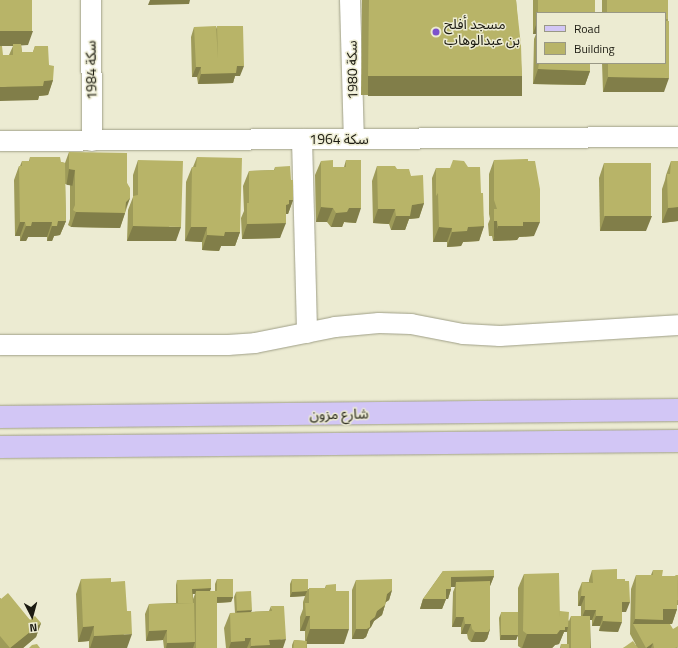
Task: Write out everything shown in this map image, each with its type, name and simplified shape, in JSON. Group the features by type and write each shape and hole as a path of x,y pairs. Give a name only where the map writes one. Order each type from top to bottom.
{"main road":[{"name":"شارع مزون","path":"0,417 678,410"},
{"path":"0,447 678,441"}],"street":[{"name":"سكة 1984","path":"90,0 92,141"},
{"name":"سكة 1980","path":"350,0 354,139"},
{"name":"سكة 1964","path":"0,142 678,137"},
{"path":"302,139 307,333"},
{"path":"0,345 228,345 282,339 307,333 380,323 411,324 463,334 500,336 678,325"}],"building":[{"path":"0,0 32,0 32,31 0,31"},
{"name":"مسجد أفلح بن عبدالوهاب","path":"369,0 516,0 521,46 522,76 368,76"},
{"path":"538,0 595,0 595,12 538,12"},
{"path":"607,0 668,0 668,19 666,19 666,12 607,12"},
{"path":"666,21 669,21 669,78 608,77 608,64 666,64"},
{"path":"216,26 218,59 217,26 243,26 244,66 237,66 236,73 201,74 201,67 196,67 194,27"},
{"path":"13,44 21,44 22,52 33,52 35,46 48,46 49,65 54,66 53,80 44,81 43,86 0,87 0,46 2,46 3,55 13,55"},
{"path":"539,64 590,64 590,71 538,69"},
{"path":"69,152 127,153 127,183 130,188 130,198 126,202 125,213 76,212 73,210 75,205 75,170 69,169"},
{"path":"30,157 60,157 61,162 65,163 66,221 58,221 57,226 52,226 52,222 32,222 31,226 26,226 25,222 20,222 19,166 22,166 22,161 30,161"},
{"path":"197,157 242,158 240,232 225,232 224,236 207,235 207,227 191,227 192,167 196,167"},
{"path":"528,159 528,161 535,161 540,189 540,222 523,222 523,226 498,226 497,221 494,221 494,209 497,209 494,200 494,160"},
{"path":"138,160 183,161 181,227 133,226 133,196 138,195"},
{"path":"333,160 333,167 346,167 346,160 361,160 361,208 349,208 347,212 336,213 333,208 321,207 321,161"},
{"path":"453,160 464,161 468,167 480,167 481,193 438,193 436,196 436,168 450,168"},
{"path":"671,161 678,161 678,207 668,208 667,174 670,174"},
{"path":"604,163 651,163 651,216 604,216"},
{"path":"290,166 291,180 293,180 293,200 289,200 289,204 286,205 286,223 247,224 247,203 249,203 249,171 275,170 275,167"},
{"path":"377,166 395,166 397,169 409,169 411,176 423,175 424,203 412,205 410,216 396,216 395,209 378,209"},
{"path":"438,193 483,193 484,226 468,227 467,231 452,232 452,228 439,227"},
{"path":"617,569 617,579 625,579 625,581 629,581 630,602 622,602 622,622 603,621 603,616 596,616 596,610 585,610 585,596 581,596 582,582 593,583 592,570"},
{"path":"494,570 494,576 451,577 451,589 446,589 446,599 423,599 443,571"},
{"path":"653,570 663,570 662,576 678,576 677,609 663,609 663,620 635,619 636,575 653,575"},
{"path":"559,573 560,618 565,618 565,630 560,630 557,634 527,634 523,631 524,574"},
{"path":"678,576 678,600 677,600"},
{"path":"111,578 111,582 125,581 127,611 131,611 132,634 94,636 94,626 83,627 81,579"},
{"path":"211,579 211,588 192,589 193,603 178,603 177,580"},
{"path":"217,579 233,579 233,597 217,597"},
{"path":"292,579 308,579 307,591 292,592"},
{"path":"392,579 392,590 387,594 385,605 377,611 375,617 370,621 370,627 367,629 356,629 356,580"},
{"path":"490,581 490,629 488,632 475,632 472,629 471,624 465,624 464,617 456,617 456,582"},
{"path":"336,584 336,591 349,591 349,629 310,629 310,616 306,616 305,603 309,603 309,588 326,588 326,585"},
{"path":"196,591 217,591 217,648 196,648"},
{"path":"251,591 252,610 237,611 236,592"},
{"path":"8,593 30,620 35,616 41,623 10,648 0,636 0,598 1,599"},
{"path":"194,603 195,642 167,643 167,630 149,631 149,604"},
{"path":"271,606 284,606 286,639 269,640 270,645 251,646 251,638 245,638 245,641 231,642 230,613 272,611"},
{"path":"560,611 569,612 568,627 565,627 565,618 560,618"},
{"path":"501,612 518,612 518,635 501,635"},
{"path":"571,616 590,616 590,648 571,648"},
{"path":"633,624 670,624 673,629 678,626 678,647 654,648 653,643 646,648"},
{"path":"294,640 307,641 306,648 293,648"},
{"path":"633,641 638,648 623,648"},
{"path":"37,644 40,648 29,648 32,645"},
{"path":"561,644 569,644 569,648 561,648"}],"place":[{"name":"مسجد أفلح بن عبدالوهاب","path":"436,32"}]}
